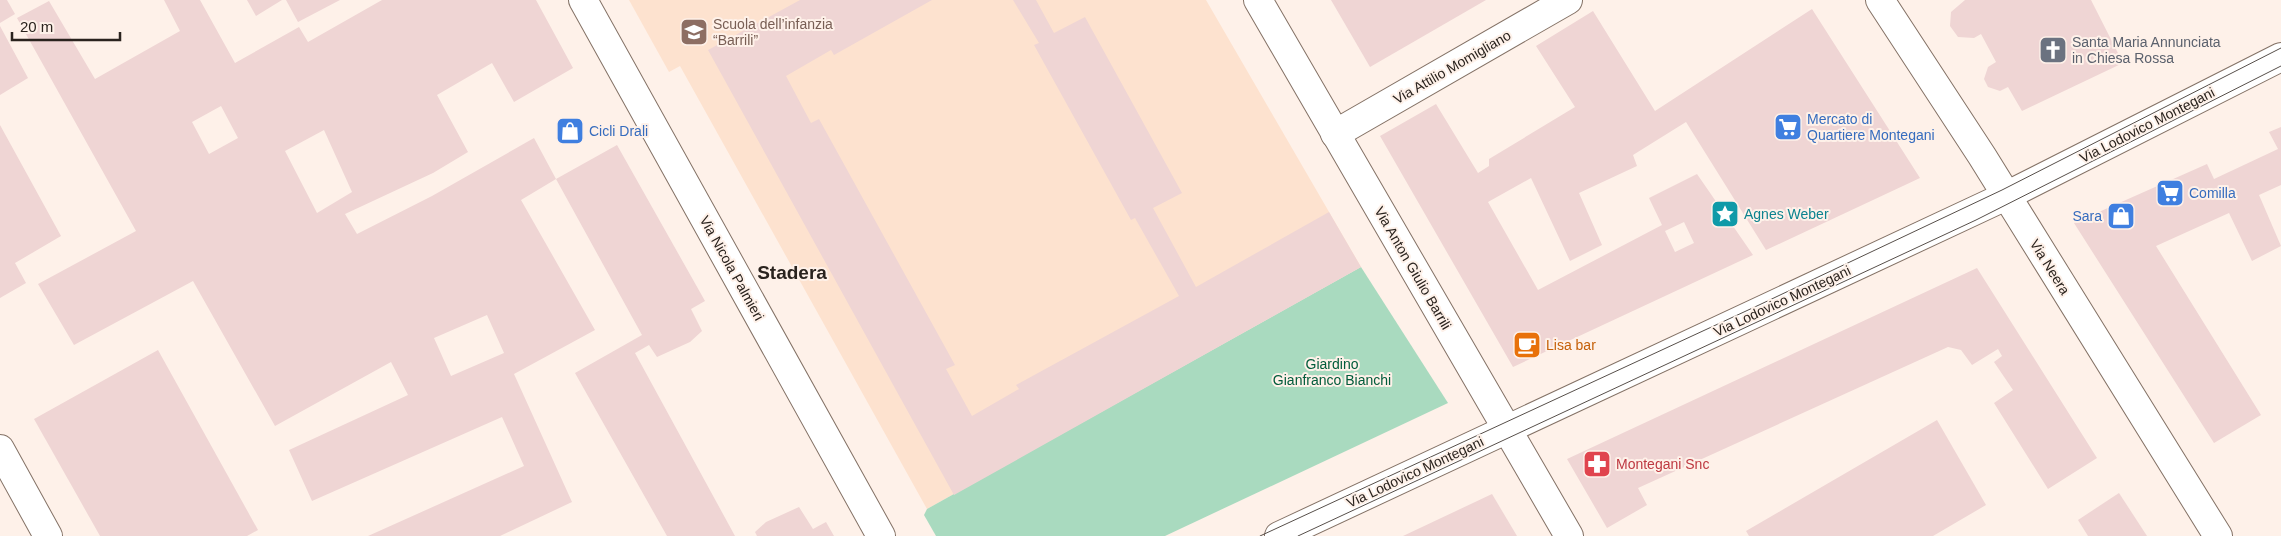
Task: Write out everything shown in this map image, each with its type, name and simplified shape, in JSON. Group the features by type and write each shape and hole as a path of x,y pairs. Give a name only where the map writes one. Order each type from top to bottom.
{"street":[{"name":"Via Nicola Palmieri","path":"584,0 880,536"},
{"name":"Via Anton Giulio Barrili","path":"1258,0 1569,536"},
{"name":"Via Attilio Momigliano","path":"1335,134 1568,0"},
{"name":"Via Neera","path":"1880,0 2006,196 2218,536"},
{"name":"Via Lodovico Montegani","path":"1279,536 2006,196 2281,57"},
{"path":"0,450 48,536"}],"shaded area":[{"path":"629,0 1206,0 1361,267 927,509 680,66 669,72"}],"green space":[{"name":"Giardino Gianfranco Bianchi","path":"1361,267 1448,403 1165,536 936,536 924,515 927,509"}],"building":[{"path":"0,0 7,0 15,14 0,23"},
{"path":"164,0 200,0 235,63 299,27 308,42 382,0 536,0 573,68 514,102 492,63 437,95 468,152 433,173 345,214 357,234 432,196 534,138 556,179 521,200 595,330 514,374 572,502 500,536 368,536 524,466 502,417 312,501 289,450 408,395 391,362 275,426 193,281 74,345 38,284 136,231 17,18 49,1 95,79 180,31","holes":["221,106 238,138 209,154 192,122","324,130 352,192 317,213 285,151","487,315 504,353 451,376 434,338"]},
{"path":"247,0 282,0 256,16"},
{"path":"286,0 340,0 298,22"},
{"path":"800,0 932,0 834,55 831,50 786,76 811,123 819,119 955,365 946,369 972,416 1019,389 1016,385 1179,296 1135,218 1131,220 1034,45 1039,43 1013,0 1036,0 1054,33 1085,17 1182,193 1153,208 1196,287 1329,212 1361,267 954,495 708,50"},
{"path":"1331,0 1486,0 1370,67"},
{"name":"Santa Maria Annunciata in Chiesa Rossa","path":"1965,0 2091,0 2123,63 2022,111 2008,87 2000,91 1988,87 1984,79 1988,67 1996,62 1981,34 1974,38 1958,37 1950,26 1951,12"},
{"path":"1812,9 1920,178 1766,250 1686,122 1633,155 1637,166 1579,193 1602,245 1570,261 1531,178 1488,202 1538,290 1662,225 1649,198 1697,174 1753,255 1513,367 1380,136 1436,104 1478,173 1489,166 1489,159 1575,107 1536,46 1593,11 1655,111","holes":["1684,222 1694,243 1675,252 1665,231"]},
{"path":"0,26 28,78 0,95"},
{"path":"0,125 61,236 15,263 26,283 0,298"},
{"path":"2281,127 2281,185 2259,195 2281,246 2252,261 2229,213 2156,246 2261,415 2214,443 2074,223 2207,164 2214,179 2278,149 2269,132"},
{"path":"617,145 705,301 691,309 702,331 690,342 657,357 649,345 635,353 735,536 667,536 575,373 642,335 556,179"},
{"path":"1977,268 2097,458 2048,489 1994,403 2013,390 1994,362 2002,356 1998,349 1972,365 1961,350 1948,347 1638,488 1647,505 1607,528 1567,459"},
{"path":"158,350 258,530 247,536 100,536 34,419"},
{"path":"1937,420 1986,505 1933,536 1749,536 1746,531"},
{"path":"2119,493 2147,536 2088,536 2078,520"},
{"path":"1492,494 1517,536 1403,536"},
{"path":"799,507 813,529 826,522 834,536 757,536 755,532 766,522"}],"tram line":[{"path":"1260,536 1759,305 2002,190 2281,48"},
{"path":"1298,536 1976,220 2281,66"}],"place":[{"name":"Scuola dell’infanzia “Barrili”","path":"694,32"},
{"name":"Santa Maria Annunciata in Chiesa Rossa","path":"2053,50"},
{"name":"Mercato di Quartiere Montegani","path":"1788,127"},
{"name":"Cicli Drali","path":"570,131"},
{"name":"Comilla","path":"2170,193"},
{"name":"Agnes Weber","path":"1725,214"},
{"name":"Sara","path":"2121,216"},
{"name":"Lisa bar","path":"1527,345"},
{"name":"Montegani Snc","path":"1597,464"}],"district":[{"name":"Stadera","path":"792,272"}]}
